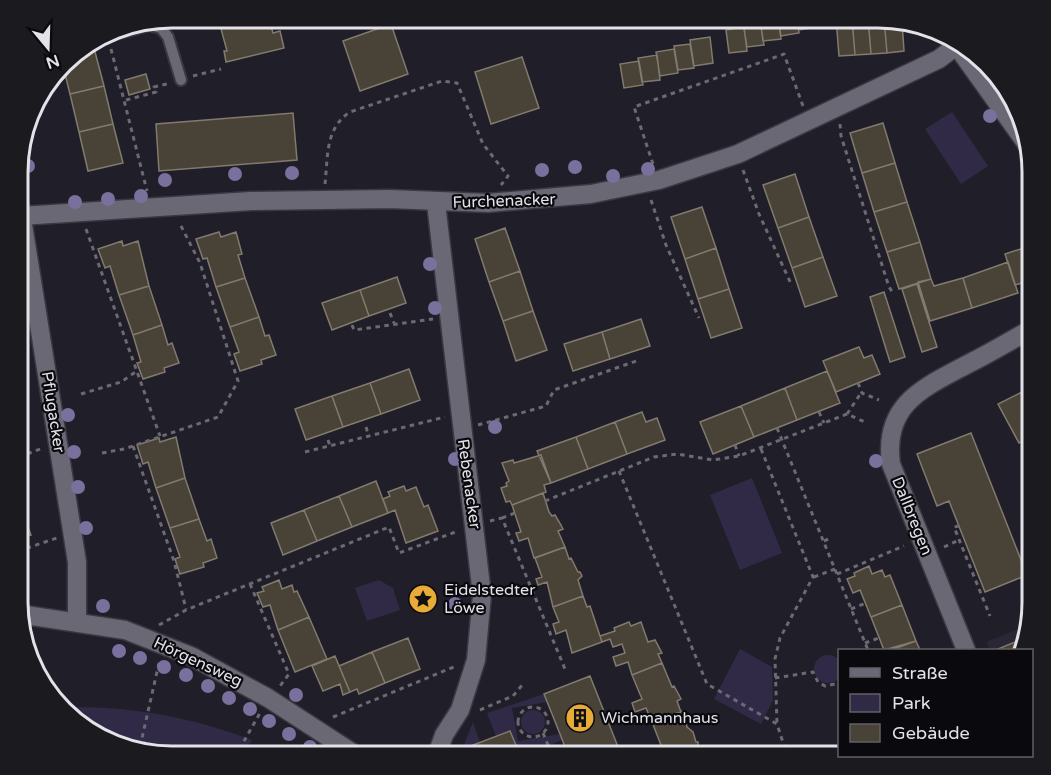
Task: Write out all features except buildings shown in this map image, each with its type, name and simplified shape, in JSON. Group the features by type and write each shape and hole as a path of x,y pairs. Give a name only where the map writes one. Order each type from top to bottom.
{"street":[{"name":"Furchenacker","path":"28,211 80,213 151,207 323,199 488,203 557,199 652,182 738,154 939,59 949,47"},
{"path":"965,57 1016,129"},
{"name":"Rebenacker","path":"436,203 447,317 482,595 476,660 460,710 444,735 440,746"},
{"name":"Pflugacker","path":"28,261 73,532 77,562 77,621"},
{"name":"Dallbregen","path":"965,649 891,464 890,436 894,423 910,398 1022,334"},
{"name":"Hörgensweg","path":"29,615 124,630 191,656 269,699 342,746"}],"lane":[{"path":"162,29 168,37 181,80"}],"path":[{"path":"108,44 151,207"},
{"path":"699,318 666,245 634,106 784,54 809,122"},
{"path":"323,199 331,134 341,118 381,101 450,80 457,83 479,136 508,177 488,203"},
{"path":"840,120 841,136 889,287 893,293"},
{"path":"738,154 759,214 792,286"},
{"path":"102,453 133,446 218,417 238,381 200,263 170,206"},
{"path":"80,213 160,436"},
{"path":"390,313 394,323"},
{"path":"352,326 354,330 447,317"},
{"path":"305,452 369,437 546,406 554,390 639,360"},
{"path":"81,394 121,382 137,371"},
{"path":"858,383 862,393 879,400"},
{"path":"545,501 666,455 713,460 739,456 761,449 847,414 862,393"},
{"path":"819,412 824,423"},
{"path":"847,414 867,423"},
{"path":"366,427 369,437"},
{"path":"777,428 867,649"},
{"path":"328,440 330,446"},
{"path":"29,454 58,443"},
{"path":"735,445 739,456"},
{"path":"133,446 174,561 186,610"},
{"path":"761,449 813,577"},
{"path":"619,471 707,684 777,724"},
{"path":"806,498 813,495"},
{"path":"148,639 160,623 186,610 389,527 399,553 474,525 515,513"},
{"path":"502,518 565,669"},
{"path":"959,526 954,527 990,616"},
{"path":"29,547 73,532"},
{"path":"824,541 831,538"},
{"path":"936,549 959,540"},
{"path":"837,574 905,545"},
{"path":"784,746 777,724 775,678 775,659 780,638 813,577 835,569"},
{"path":"241,746 269,699 289,674 250,584"},
{"path":"851,609 866,603"},
{"path":"865,643 879,638"},
{"path":"144,744 141,738 159,660"},
{"path":"333,717 463,663"},
{"path":"775,678 813,672 818,682 825,686 838,683"},
{"path":"471,710 513,696 523,684"},
{"path":"531,707 544,712 548,725 543,733 530,737 522,732 518,719 523,711 531,707"},
{"path":"543,733 549,746"}],"shaded area":[{"path":"1020,628 1015,649 990,649 986,642"}],"green space":[{"path":"952,112 988,166 961,184 925,129"},
{"path":"752,478 782,553 740,570 710,495"},
{"path":"379,580 393,588 400,610 367,621 355,588"},
{"path":"740,649 772,667 773,700 761,724 714,699"},
{"path":"823,656 833,656 838,659 838,679 828,683 823,682 815,674 815,664"},
{"path":"544,694 547,702 512,708 518,741 560,734 562,740 548,746 516,746 510,731 496,736 487,713"},
{"path":"74,708 120,709 164,715 252,740 248,746 144,744 117,736"},
{"path":"533,710 541,714 545,722 541,730 533,734 525,730 521,722 525,714"},
{"path":"473,722 480,742 463,746"}],"place":[{"name":"Eidelstedter Löwe","path":"423,599"},
{"name":"Wichmannhaus","path":"580,718"}]}
